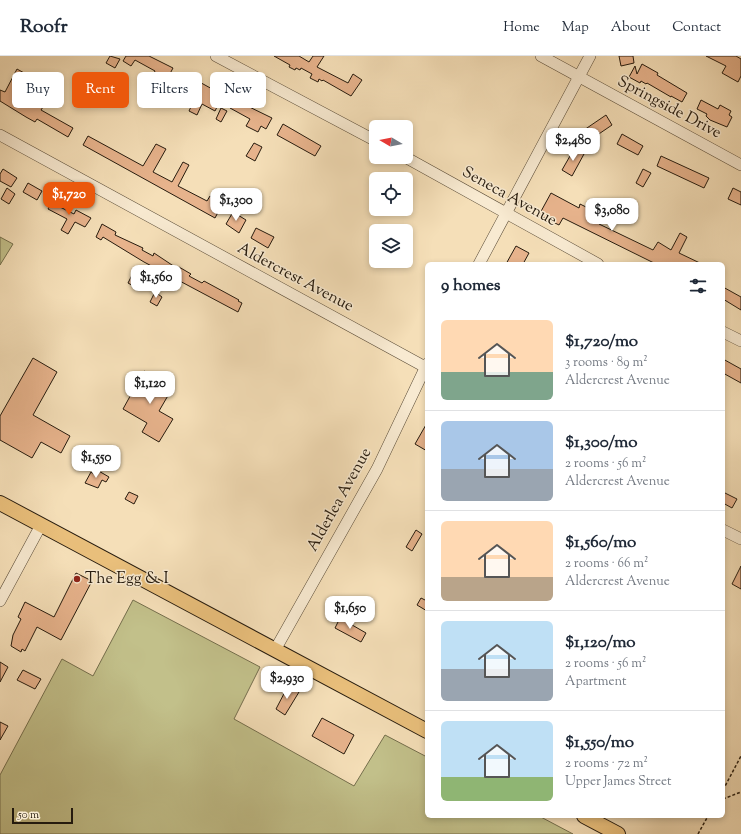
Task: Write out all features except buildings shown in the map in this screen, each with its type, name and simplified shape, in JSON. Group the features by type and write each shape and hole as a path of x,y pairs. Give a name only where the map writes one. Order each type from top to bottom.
{"main road":[{"path":"0,503 425,730"},
{"path":"588,818 618,834"}],"street":[{"path":"216,56 369,137"},
{"name":"Springside Drive","path":"541,56 741,165"},
{"path":"480,262 590,56"},
{"name":"Aldercrest Avenue","path":"0,136 425,365"},
{"name":"Seneca Avenue","path":"413,162 505,214 594,262"},
{"path":"725,333 741,341"},
{"name":"Alderlea Avenue","path":"275,650 377,469 425,368"},
{"path":"0,601 41,525"},
{"path":"725,531 741,540"}],"path":[{"path":"725,786 741,756"},
{"path":"725,798 741,792"},
{"path":"698,834 707,818"}],"shaded area":[{"path":"0,237 13,244 0,265"},
{"path":"133,600 260,667 234,719 354,786 385,735 425,756 425,818 543,818 573,834 0,834 0,775 62,659 93,676"}],"place":[{"name":"The Egg & I","path":"77,579"}]}
